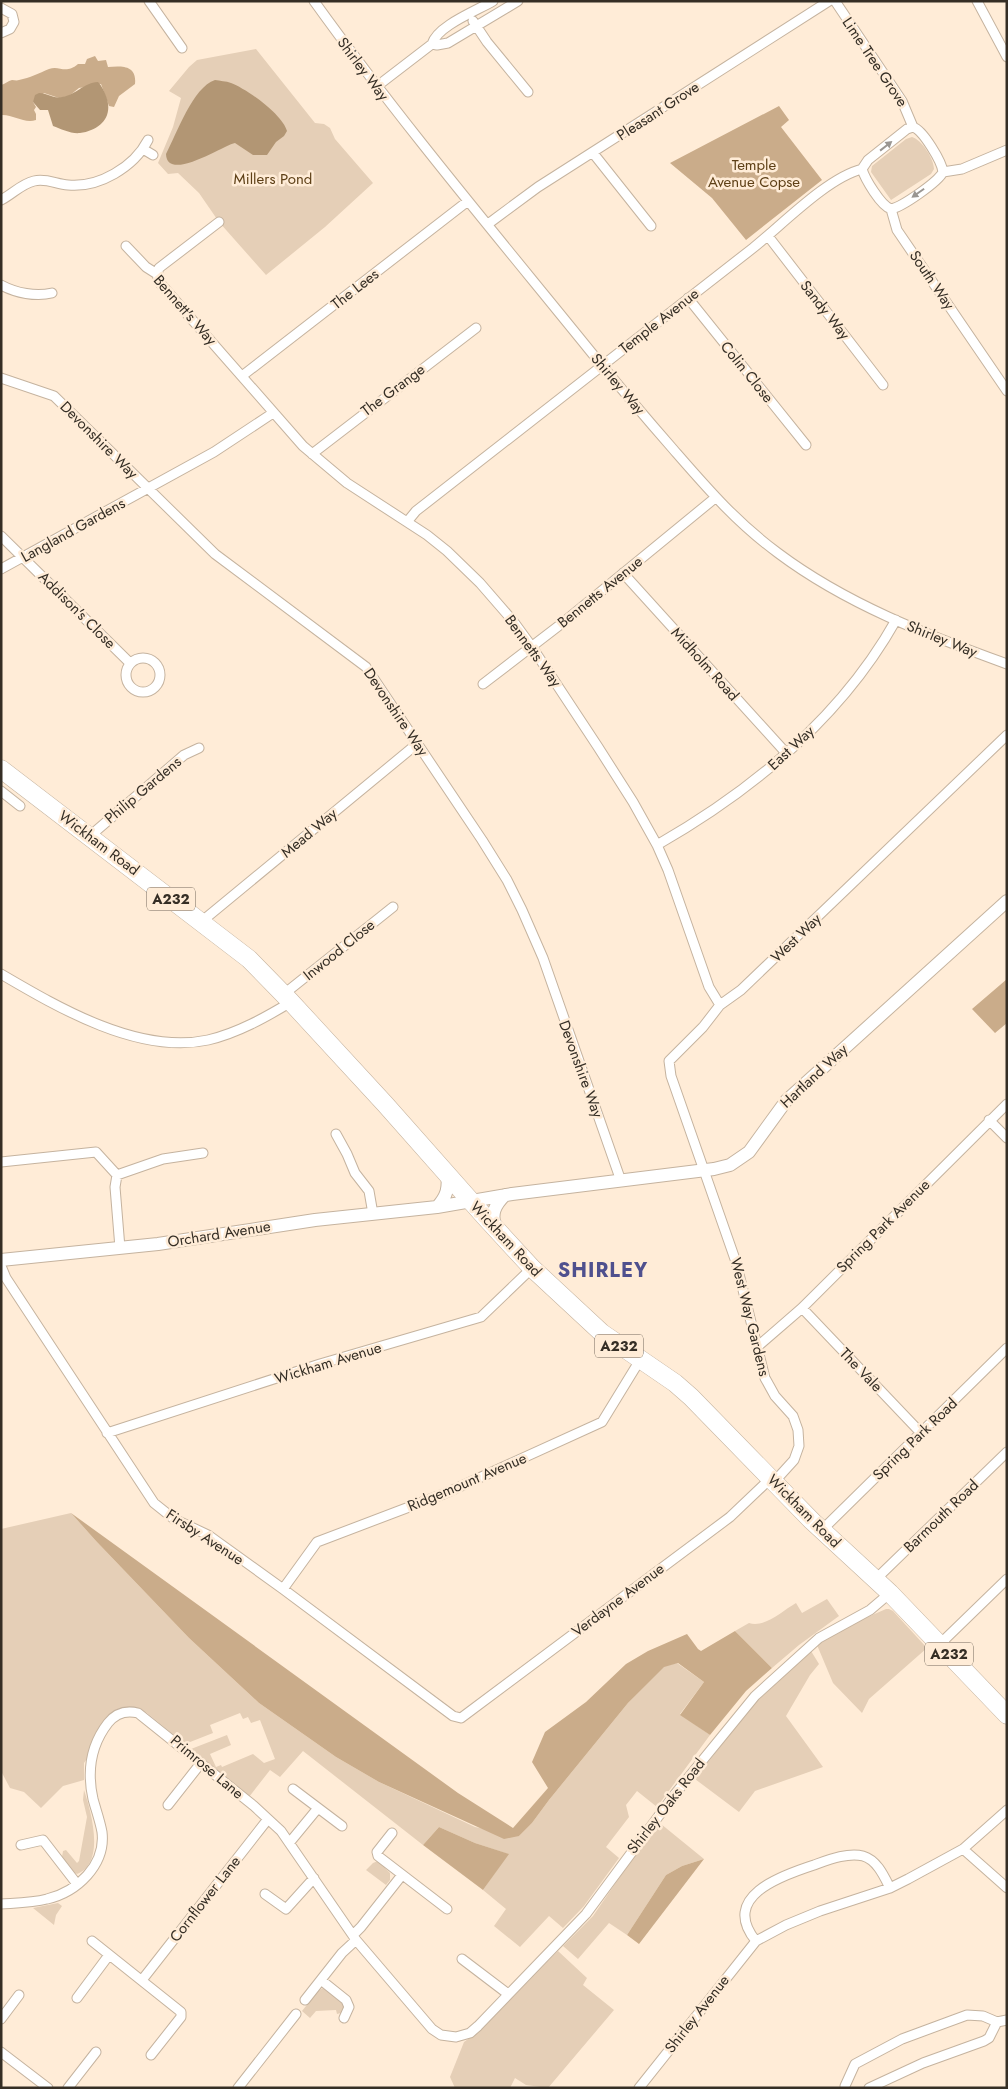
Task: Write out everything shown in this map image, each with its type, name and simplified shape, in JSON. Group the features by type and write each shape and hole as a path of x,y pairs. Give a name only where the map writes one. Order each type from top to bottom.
{"highway":[{"name":"Wickham Road","path":"1,768 249,959 288,998 532,1268 596,1328 675,1383 691,1397 822,1530 890,1593 1007,1715"}],"street":[{"path":"149,1 182,48"},
{"name":"Shirley Way","path":"314,1 376,86 468,201 602,366 715,498 761,540 808,575 896,620 1007,664"},
{"path":"376,86 432,44 434,38 442,30 493,1"},
{"path":"432,44 448,43 518,1"},
{"name":"Pleasant Grove","path":"488,224 533,190 830,1"},
{"name":"Lime Tree Grove","path":"835,1 902,101 913,127 920,130 941,162 942,172"},
{"path":"977,1 1007,57"},
{"path":"1,8 12,14 14,22 10,29 1,33"},
{"path":"470,14 476,26 528,92"},
{"name":"Temple Avenue","path":"407,522 416,511 768,236 838,179 862,169 868,160 907,129 913,127"},
{"path":"1,200 22,185 34,181 43,180 72,186 86,185 98,181 122,167 145,144 153,154"},
{"path":"891,209 900,206 937,180 942,172 962,169 1007,150"},
{"path":"593,153 651,226"},
{"name":"South Way","path":"862,169 866,179 883,205 891,209 897,230 1007,391"},
{"name":"The Lees","path":"242,376 468,201"},
{"path":"156,274 159,268 219,222"},
{"name":"Sandy Way","path":"768,236 882,385"},
{"name":"Bennett's Way","path":"126,246 146,267 156,274 159,282 242,376"},
{"path":"1,284 14,290 39,295 52,293"},
{"name":"Colin Close","path":"688,298 806,445"},
{"name":"The Grange","path":"312,454 476,328"},
{"name":"Bennetts Way","path":"242,376 273,413 312,454 347,483 447,551 480,583 532,647 618,779 657,844 709,988 720,1005"},
{"name":"Devonshire Way","path":"1,378 54,396 215,554 362,663 418,743 503,873 522,910 543,958 621,1181"},
{"name":"Langland Gardens","path":"1,569 217,450 273,413"},
{"name":"Bennetts Avenue","path":"482,684 532,647 715,498"},
{"name":"Addison's Close","path":"1,536 130,663"},
{"name":"Midholm Road","path":"623,574 787,754"},
{"name":"East Way","path":"657,844 740,793 787,754 828,713 850,686 878,649 896,620"},
{"name":"West Way","path":"703,1170 668,1064 671,1058 711,1019 720,1005 742,990 1007,735"},
{"name":"Mead Way","path":"201,922 418,743"},
{"name":"Philip Gardens","path":"90,836 184,755 199,748"},
{"path":"1,791 20,806"},
{"name":"Hartland Way","path":"470,1201 730,1165 749,1152 786,1101 1007,901"},
{"name":"Inwood Close","path":"1,974 45,1000 100,1026 125,1034 171,1042 199,1041 225,1035 288,998 393,907"},
{"name":"Spring Park Avenue","path":"757,1347 802,1308 1007,1104"},
{"path":"989,1120 1007,1138"},
{"path":"336,1134 348,1154 355,1173 369,1191 373,1214"},
{"path":"1,1162 96,1152 117,1174"},
{"path":"117,1174 163,1159 203,1153"},
{"name":"West Way Gardens","path":"703,1170 736,1262 768,1385 792,1416 799,1438 799,1446 794,1460 773,1480"},
{"path":"117,1174 115,1187 120,1248"},
{"path":"437,1207 447,1193 447,1174"},
{"path":"497,1231 493,1217 494,1209 505,1195"},
{"name":"Orchard Avenue","path":"1,1260 120,1248 308,1221 437,1207 470,1201"},
{"name":"Firsby Avenue","path":"1,1266 6,1278 154,1503 174,1519 208,1535 453,1716 461,1718"},
{"name":"Wickham Avenue","path":"107,1433 320,1364 481,1317 532,1268"},
{"name":"The Vale","path":"802,1308 921,1433"},
{"name":"Spring Park Road","path":"822,1530 1007,1348"},
{"name":"Ridgemount Avenue","path":"283,1589 317,1542 446,1493 602,1422 640,1360"},
{"name":"Barmouth Road","path":"876,1579 1007,1452"},
{"name":"Verdayne Avenue","path":"461,1718 730,1517 773,1480"},
{"path":"940,1644 1007,1579"},
{"name":"Shirley Oaks Road","path":"459,2037 473,2030 586,1914 675,1794 755,1696 819,1638 870,1610 890,1593"},
{"name":"Primrose Lane","path":"1,1904 45,1900 60,1895 77,1884 93,1868 101,1846 102,1832 92,1792 90,1773 95,1747 111,1720 126,1711 141,1714 268,1818 290,1842 354,1938 432,2029 446,2036 459,2037"},
{"path":"168,1804 201,1763"},
{"path":"293,1789 342,1826"},
{"path":"290,1842 318,1808"},
{"name":"Shirley Avenue","path":"639,2088 756,1941 786,1925 820,1911 890,1888 963,1849 1007,1810"},
{"name":"Cornflower Lane","path":"142,1980 268,1818"},
{"path":"392,1833 377,1854 447,1909"},
{"path":"20,1844 44,1840 77,1884"},
{"path":"963,1849 1007,1888"},
{"path":"756,1941 745,1923 745,1911 749,1900 762,1887 785,1875 830,1860 847,1856 862,1856 879,1868 890,1888"},
{"path":"305,2000 402,1875"},
{"path":"265,1894 286,1909 314,1878"},
{"path":"92,1941 182,2013 181,2017 151,2055"},
{"path":"77,1998 109,1955"},
{"path":"462,1959 508,1994"},
{"path":"321,1980 346,2000 349,2007 344,2018"},
{"path":"1,2019 19,1995"},
{"path":"238,2088 296,2014"},
{"path":"846,2087 847,2078 855,2064 902,2039 967,2016 983,2016 1002,2021 984,2042 923,2063 869,2088"},
{"path":"1,2052 48,2088"},
{"path":"68,2088 96,2052"}],"green space":[{"name":"Millers Pond","path":"256,49 315,123 324,124 330,128 335,139 373,183 325,227 266,275 219,222 199,193 178,173 168,174 158,163 173,127 181,98 169,91 189,67 197,60"},
{"path":"95,56 98,61 106,60 108,67 123,67 134,73 135,84 119,96 114,107 109,106 101,84 79,88 69,96 59,98 44,93 33,102 36,107 34,110 36,120 27,121 1,115 1,85 53,68 70,69 78,64 85,64 87,59"},
{"name":"Temple Avenue Copse","path":"779,106 789,120 781,127 822,180 746,240 712,198 670,163"},
{"path":"912,137 927,150 934,169 931,174 891,200 871,172 872,166 906,139"},
{"path":"1007,979 1007,1023 995,1033 972,1009"},
{"path":"71,1513 189,1638 259,1703 336,1757 379,1782 475,1827 519,1836 532,1823 628,1703 664,1666 677,1663 704,1682 680,1714 710,1735 657,1807 637,1791 626,1805 629,1817 606,1847 619,1858 584,1906 563,1928 549,1916 520,1947 494,1926 506,1909 483,1890 508,1854 475,1843 439,1827 423,1845 303,1751 280,1777 270,1770 249,1797 191,1749 227,1735 231,1745 210,1754 216,1767 221,1765 222,1767 253,1754 264,1763 275,1759 260,1720 251,1723 248,1717 243,1719 240,1713 210,1725 213,1733 185,1744 147,1713 139,1709 121,1709 84,1763 84,1780 63,1786 41,1808 24,1792 10,1788 1,1771 1,1529"},
{"path":"71,1513 458,1793 513,1828 548,1788 532,1762 545,1732 586,1702 626,1664 648,1651 687,1634 701,1651 735,1631 772,1668 746,1691 710,1735 680,1715 704,1682 678,1663 664,1667 628,1703 532,1823 519,1836 504,1839 379,1782 336,1757 259,1703 189,1638"},
{"path":"827,1599 839,1616 799,1645 772,1668 735,1631 749,1623 755,1624 767,1621 796,1603 802,1613"},
{"path":"886,1609 893,1611 927,1648 869,1699 862,1713 833,1683 817,1645 847,1626"},
{"path":"811,1651 819,1664 810,1675 786,1716 823,1767 755,1791 739,1812 695,1779 752,1706"},
{"path":"84,1790 93,1823 94,1848 86,1868 77,1874 72,1871 62,1857 63,1851 66,1850 77,1863 79,1861 87,1817 83,1800"},
{"path":"661,1824 704,1859 682,1866 666,1875 627,1935 609,1923 578,1959 563,1946 593,1916 628,1865"},
{"path":"439,1827 475,1843 509,1854 483,1890 423,1845"},
{"path":"704,1859 639,1944 627,1935 666,1875 682,1866"},
{"path":"378,1861 385,1864 385,1868 390,1873 390,1880 386,1885 366,1870"},
{"path":"58,1903 62,1906 56,1915 54,1925 33,1908"},
{"path":"558,1951 587,1978 583,1985 614,2010 548,2088 526,2085 515,2078 510,2088 455,2088 450,2077 464,2042 482,2029"},
{"path":"323,1988 342,2000 345,2006 341,2013 337,2014 336,2010 316,2011 310,2018 302,2011 318,1991"}],"shaded area":[{"name":"Millers Pond","path":"215,80 231,83 255,97 272,110 287,131 267,155 253,155 235,143 185,164 176,165 169,162 166,154 186,112 207,84"},
{"path":"98,82 106,96 108,110 104,121 94,129 73,133 53,126 48,110 40,110 33,102 35,95 39,93 62,97 88,84"}],"district":[{"name":"SHIRLEY","path":"603,1270"}]}
